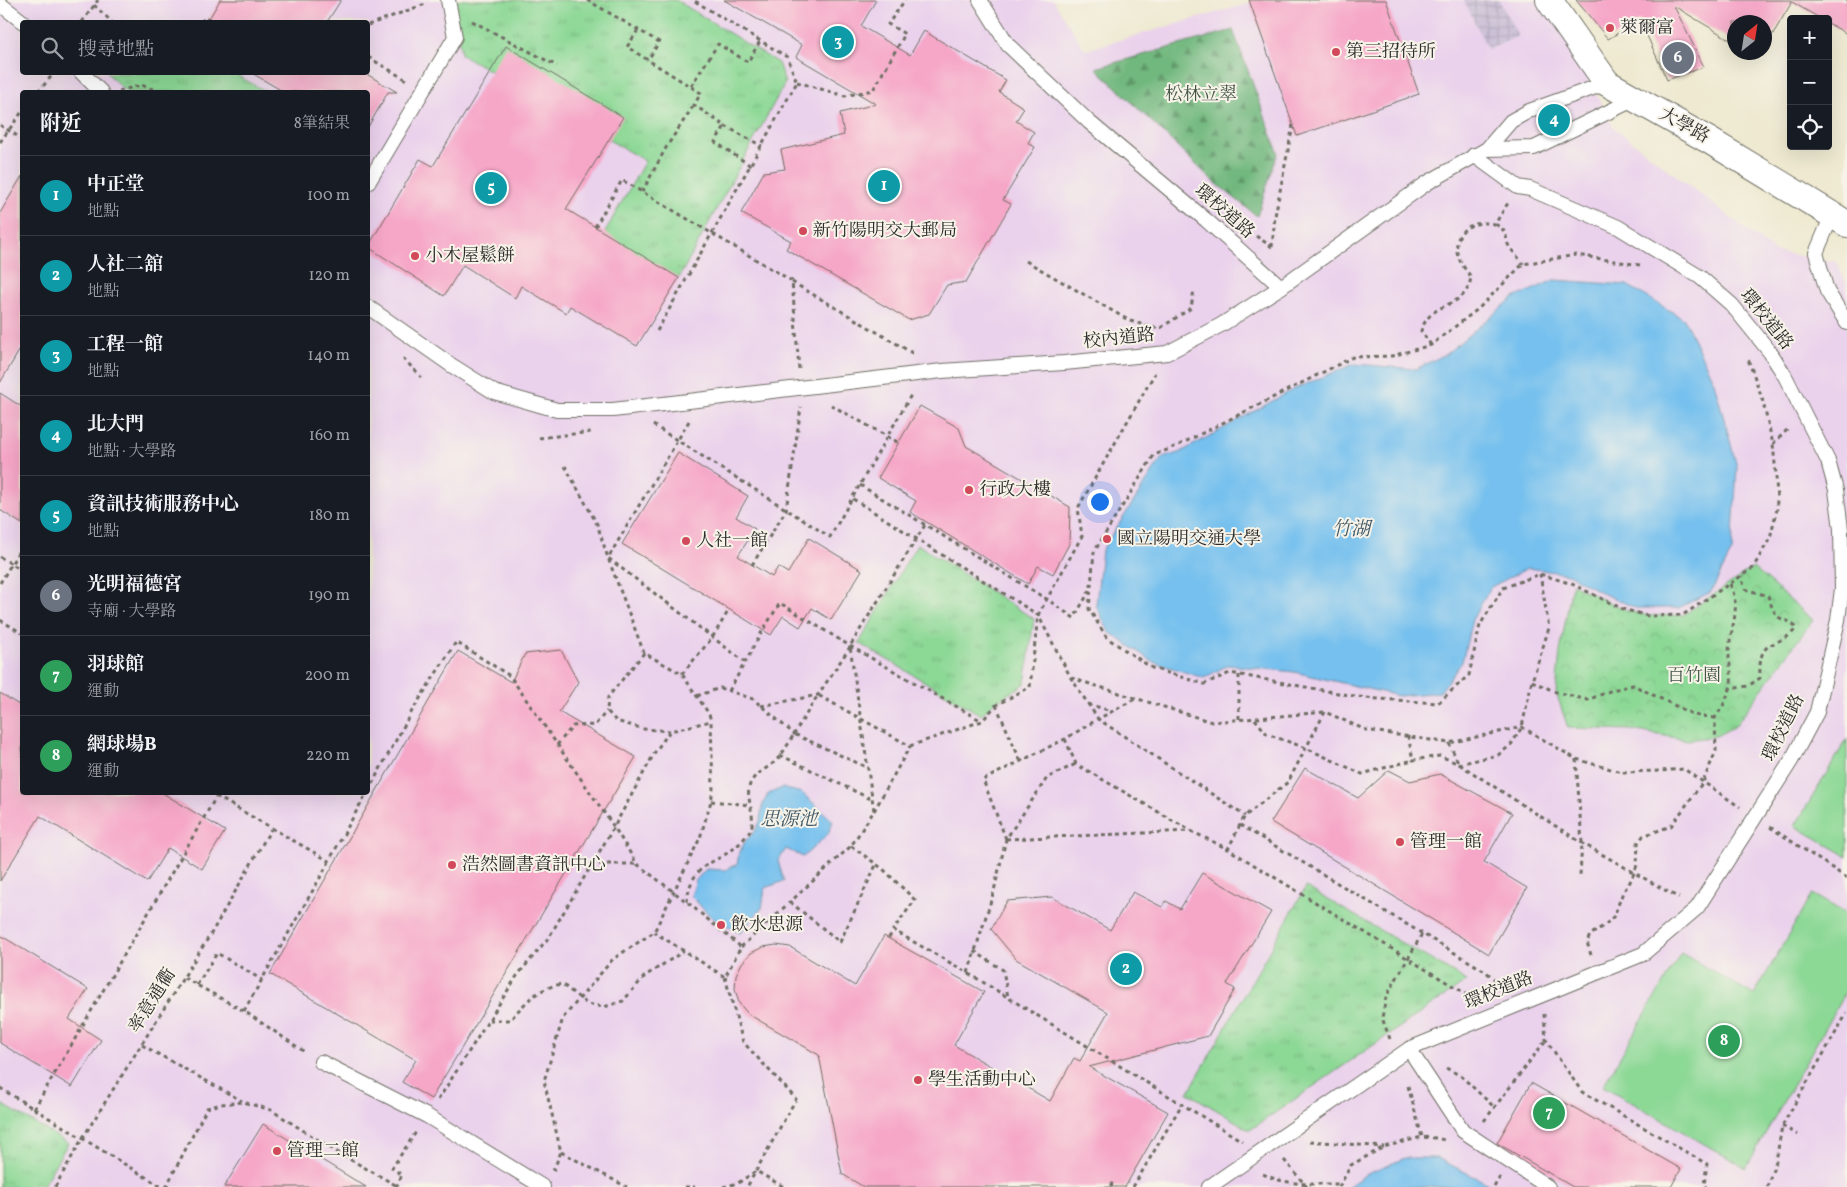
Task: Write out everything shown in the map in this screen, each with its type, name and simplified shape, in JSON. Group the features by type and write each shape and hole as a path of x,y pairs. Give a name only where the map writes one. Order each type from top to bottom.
{"street":[{"name":"大學路","path":"1548,0 1607,83 1710,141 1840,220"}],"lane":[{"name":"環校道路","path":"980,0 1008,45 1089,122 1206,220 1281,287"},
{"path":"0,4 20,20"},
{"path":"370,180 455,36 449,4"},
{"path":"85,75 99,90"},
{"path":"1487,149 1511,121 1529,111 1607,83"},
{"path":"1281,287 1427,183 1474,155 1487,149 1534,148 1635,100"},
{"name":"環校道路","path":"1209,1187 1404,1052 1520,1002 1643,954 1697,908 1791,761 1816,712 1838,620 1842,589 1842,529 1836,490 1828,462 1785,376 1770,352 1732,305 1700,277 1618,226 1530,190 1518,187 1474,155"},
{"path":"1840,220 1816,253 1827,291 1847,323"},
{"name":"校內道路","path":"370,308 451,365 494,392 557,410 613,410 942,371 1064,363 1167,353 1221,325 1281,287"},
{"path":"1404,1052 1463,1131 1548,1187"},
{"path":"321,1062 427,1116 546,1183"}],"path":[{"path":"83,20 98,0"},
{"path":"370,23 436,0"},
{"path":"588,0 659,42 648,60"},
{"path":"693,0 787,57 797,82"},
{"path":"797,82 845,96 873,90 905,34 888,24 904,0"},
{"path":"449,4 557,66"},
{"path":"94,5 110,20"},
{"path":"203,20 206,17 209,19"},
{"path":"638,30 627,47 701,93 642,192"},
{"path":"691,86 718,44 748,62 760,41"},
{"path":"370,58 423,89"},
{"path":"40,90 52,75"},
{"path":"657,331 797,82"},
{"path":"122,90 141,85 155,90"},
{"path":"694,105 725,126 762,146"},
{"path":"0,142 20,115"},
{"path":"0,125 20,138"},
{"path":"1272,247 1275,216 1293,125"},
{"path":"725,126 714,142 751,166"},
{"path":"596,227 622,180 942,371"},
{"path":"1495,224 1518,187"},
{"path":"1431,346 1421,331 1425,320 1436,309 1464,296 1470,286 1471,277 1462,265 1457,252 1459,240 1464,230 1473,223 1484,222 1503,228 1509,246 1523,264"},
{"path":"1644,266 1576,255 1523,264 1478,309 1431,346 1392,356 1353,358 1177,446 1154,455 1094,552 1089,609 1107,638 1152,668 1204,684 1230,673 1365,698 1438,704 1469,675 1480,625 1503,588 1540,574 1572,584 1623,609 1648,616 1683,615 1753,568 1770,538 1777,508 1773,444 1762,398 1746,353"},
{"path":"1026,261 1130,321 1159,329 1191,308 1194,290"},
{"path":"792,281 800,388"},
{"path":"725,977 741,947 851,846 874,811 910,746 982,721 996,705 1030,687 1038,615 1082,536 1078,508 1167,353"},
{"path":"650,423 830,538 913,393"},
{"path":"826,402 898,442"},
{"path":"752,565 786,510 801,407"},
{"path":"608,558 690,419"},
{"path":"546,1183 561,1152 544,1081 563,1018 613,959 654,932 675,893 700,838 713,790 711,721 709,714 682,674 644,652 597,524 565,466"},
{"path":"860,485 1048,600 1074,618 1091,587"},
{"path":"853,499 1038,615 1071,678 1098,719 1244,816"},
{"path":"687,902 690,885 695,875 712,860 737,846 750,831 753,817 748,798 750,783 761,770 772,764 780,755 925,525"},
{"path":"0,583 20,549"},
{"path":"0,557 20,569"},
{"path":"608,558 745,662"},
{"path":"1458,764 1498,755 1511,745 1522,727 1532,681 1549,628 1540,574"},
{"path":"1730,689 1748,686 1760,678 1759,664 1766,649 1769,645 1790,635 1796,629 1791,622 1779,618 1772,609 1768,596 1744,589 1742,576"},
{"path":"1602,970 1590,952 1587,942 1590,935 1614,916 1623,892 1634,873 1638,843 1643,836 1671,826 1703,782 1716,751 1715,718 1723,706 1730,689 1732,674 1729,659 1736,596 1730,584"},
{"path":"729,691 780,603 850,646 982,721"},
{"path":"682,674 712,638 729,610"},
{"path":"0,620 20,632"},
{"path":"370,787 412,711 456,642 510,676 614,827 637,864 741,947"},
{"path":"850,646 866,768 874,811"},
{"path":"557,745 574,726 595,724 607,711 608,697 644,652"},
{"path":"1239,675 1239,720"},
{"path":"1071,678 1212,722 1325,712 1366,730 1449,743 1522,727 1576,759 1621,772 1684,769 1847,878"},
{"path":"1532,681 1556,692 1588,700 1612,690 1633,685 1694,715 1715,718"},
{"path":"697,696 720,688 753,699 794,734 866,768"},
{"path":"761,706 818,694 910,746"},
{"path":"1006,839 983,780 1065,739 1135,699"},
{"path":"1088,704 1112,712"},
{"path":"996,705 1021,762"},
{"path":"607,711 616,721 644,729 670,731 711,721"},
{"path":"1228,849 1244,816 1288,782 1325,712"},
{"path":"1254,718 1267,734 1306,748 1362,774 1413,760 1440,756 1458,764 1582,843 1697,908"},
{"path":"448,1086 516,976 549,937 614,827 654,752 670,731"},
{"path":"1408,736 1413,760"},
{"path":"1065,739 1076,764 1191,831 1228,849 1471,997 1489,1015"},
{"path":"1449,743 1458,764"},
{"path":"780,755 872,799"},
{"path":"1576,759 1582,843 1580,875"},
{"path":"968,973 994,891 1006,839 1047,778 1076,764"},
{"path":"213,795 329,861"},
{"path":"244,1011 365,795"},
{"path":"34,1109 216,797"},
{"path":"711,801 750,805"},
{"path":"1240,825 1485,970 1520,1002"},
{"name":"率意通衢","path":"55,1187 82,1140 212,932 271,829"},
{"path":"1006,839 1191,831"},
{"path":"851,846 876,865 915,900 889,938"},
{"path":"591,864 637,864"},
{"path":"790,902 840,942 876,865"},
{"path":"893,930 968,973 1182,1104 1270,1144 1384,1148"},
{"path":"654,932 725,977 744,1042 796,1099 747,1187"},
{"path":"1422,934 1386,997 1382,1018 1388,1035 1404,1052 1422,1137"},
{"path":"488,1020 510,1020 531,997 549,986 562,984 587,1004 604,1007 623,1001 645,976 684,951"},
{"path":"974,951 1003,970 1008,998"},
{"path":"197,986 217,953 262,980"},
{"path":"184,978 244,1011 321,1062"},
{"path":"1542,994 1546,1040 1582,1092 1707,1164 1704,1185 1706,1187"},
{"path":"1767,1187 1776,1161 1782,1126 1845,1021 1847,1013"},
{"path":"1241,1164 1272,1178 1305,1186 1340,1185 1351,1165 1384,1148 1422,1137 1437,1138 1466,1147 1471,1137 1546,1040"},
{"path":"1424,1042 1433,1060 1461,1076 1494,1107"},
{"path":"142,1044 244,1102 271,1110 397,1187 402,1175 392,1168 427,1116"},
{"path":"0,1088 82,1140 162,1187"},
{"path":"166,1187 207,1108 221,1104 244,1102"},
{"path":"1134,1187 1182,1104"},
{"path":"1782,1126 1798,1135"},
{"path":"1270,1144 1305,1186"},
{"path":"561,1152 628,1187"},
{"path":"723,1187 738,1183 756,1171"},
{"path":"756,1171 784,1187"},
{"path":"1494,1187 1502,1174"},
{"path":"1110,1187 1112,1184 1116,1187"},
{"path":"685,1187 694,1187"}],"shaded area":[{"name":"國立陽明交通大學","path":"0,0 1053,0 1085,50 1261,0 1541,0 1564,31 1613,127 1775,252 1837,262 1847,285 1847,1187 0,1187"},
{"path":"1464,0 1499,0 1518,36 1488,50"}],"green space":[{"path":"453,0 676,0 778,63 785,83 679,278 661,297 592,255 645,161 461,54"},
{"name":"松林立翠","path":"1233,30 1278,152 1257,216 1213,181 1096,68"},
{"path":"109,75 237,75 263,90 124,90"},
{"path":"917,544 1034,619 1025,684 995,702 981,715 859,643"},
{"name":"百竹園","path":"1753,568 1813,620 1735,726 1716,736 1688,740 1631,730 1568,728 1556,692 1560,652 1572,584 1623,609 1648,616 1683,615"},
{"path":"1847,739 1847,856 1795,826"},
{"path":"1306,887 1467,981 1250,1130 1188,1093"},
{"path":"1812,894 1847,914 1847,989 1746,1168 1603,1086 1681,953 1754,995"},
{"path":"0,1103 68,1143 42,1187 0,1187"}],"water":[{"name":"竹湖","path":"1554,280 1627,285 1684,319 1714,382 1737,467 1732,551 1711,592 1678,608 1636,608 1604,594 1568,574 1528,568 1491,587 1472,620 1462,662 1440,692 1399,696 1294,672 1228,665 1204,678 1153,662 1109,632 1096,605 1102,550 1162,458 1179,453 1294,389 1354,364 1416,369 1446,354 1512,299"},
{"name":"思源池","path":"782,788 802,793 833,821 828,834 803,857 786,849 778,861 784,881 765,888 762,908 740,933 711,917 691,896 696,880 706,869 725,870 737,864 745,841 755,831 760,821 762,807 768,794"},
{"path":"1405,1158 1437,1158 1495,1187 1347,1187 1365,1175"}],"building":[{"path":"220,0 341,0 328,20 208,20"},
{"path":"724,0 876,0 861,26 910,55 924,31 1006,80 999,92 1024,108 1016,121 1034,132 1028,143 1035,147 1003,200 1011,204 966,282 947,285 929,314 909,320 786,249 791,241 741,213 764,172 785,169 781,150 844,135 840,113 876,104 796,57 802,45"},
{"name":"第三招待所","path":"1249,0 1386,0 1419,94 1297,136"},
{"path":"1576,0 1847,0 1847,34 1832,25 1832,15 1814,15 1792,2 1772,36 1772,15 1727,15 1727,38 1674,6 1704,67 1667,80 1640,20 1608,39"},
{"path":"506,46 623,117 566,209 679,278 637,346 570,306 566,313 521,286 515,298 463,265 444,296 370,248 370,244 420,159 433,166"},
{"path":"255,75 368,75 397,92 388,92 370,124 370,90 281,90"},
{"path":"20,179 20,349 0,383 0,213"},
{"path":"0,393 20,406 20,523 0,510"},
{"name":"行政大樓","path":"920,406 959,428 966,446 1070,507 1069,544 1053,574 1038,566 1028,584 910,512 916,501 878,478"},
{"name":"人社一館","path":"678,453 748,496 736,517 755,529 738,556 772,577 778,567 788,573 809,538 862,570 831,620 812,608 800,627 783,616 771,635 622,544"},
{"name":"浩然圖書資訊中心","path":"561,650 578,682 559,712 636,757 431,1099 402,1082 416,1060 270,974 458,651 511,682 525,654"},
{"path":"0,693 20,706 20,795 166,795 225,831 202,869 168,848 147,882 40,816 0,881"},
{"name":"管理一館","path":"1305,768 1358,798 1389,770 1410,781 1440,774 1512,813 1484,862 1527,888 1489,954 1271,822"},
{"name":"學生活動中心","path":"1202,873 1271,912 1227,984 1235,989 1208,1036 1089,1067 1168,1112 1125,1187 864,1187 842,1174 819,1055 748,1014 739,1003 735,989 736,975 742,963 751,953 763,947 776,945 790,947 855,986 884,936 984,992 954,1045 1050,1101 1074,1058 1080,1061 1108,1012 1016,959 991,929 1007,901 1052,897 1110,930 1133,892 1162,907 1166,901 1180,909"},
{"path":"0,935 88,989 69,1019 101,1040 72,1087 0,1043"},
{"path":"1531,1083 1681,1169 1671,1187 1573,1187 1497,1143"},
{"name":"管理二館","path":"263,1124 366,1187 224,1187"}],"place":[{"name":"萊爾富","path":"1610,28"},
{"name":"工程一館","path":"838,42"},
{"name":"第三招待所","path":"1336,52"},
{"name":"光明福德宮","path":"1678,58"},
{"name":"北大門","path":"1554,120"},
{"name":"中正堂","path":"884,186"},
{"name":"資訊技術服務中心","path":"491,188"},
{"name":"新竹陽明交大郵局","path":"803,231"},
{"name":"小木屋鬆餅","path":"415,256"},
{"name":"行政大樓","path":"969,490"},
{"name":"國立陽明交通大學","path":"1107,539"},
{"name":"人社一館","path":"686,541"},
{"name":"管理一館","path":"1400,842"},
{"name":"浩然圖書資訊中心","path":"452,865"},
{"name":"飲水思源","path":"721,925"},
{"name":"人社二舘","path":"1126,969"},
{"name":"網球場B","path":"1724,1041"},
{"name":"學生活動中心","path":"918,1080"},
{"name":"羽球館","path":"1549,1113"},
{"name":"管理二館","path":"277,1151"}]}
